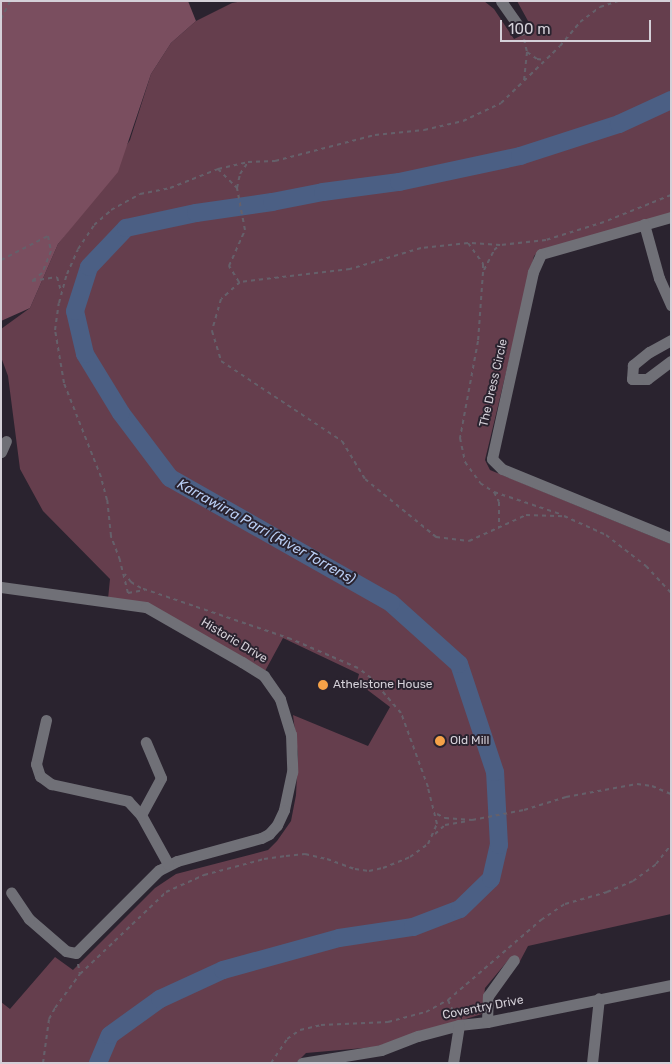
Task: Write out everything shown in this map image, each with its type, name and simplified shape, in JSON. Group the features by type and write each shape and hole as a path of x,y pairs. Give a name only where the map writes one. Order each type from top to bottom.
{"street":[{"path":"501,1 521,30"},
{"name":"The Dress Circle","path":"671,217 541,254 533,272 492,459 502,469 671,538"},
{"path":"644,224 659,278 671,305"},
{"path":"671,340 649,352 632,365 632,379 647,379 671,360"},
{"path":"1,452 6,441"},
{"name":"Historic Drive","path":"1,587 128,598 146,607 264,676 280,699 291,734 292,772 284,810 277,825 261,838 168,864 150,878 76,953 66,951 29,919 11,892"},
{"path":"46,720 36,764 40,776 51,784 128,801 141,815 168,864"},
{"path":"141,815 161,778 146,742"},
{"path":"487,1022 488,996 514,960"},
{"name":"Coventry Drive","path":"302,1063 381,1050 418,1036 459,1025 487,1022 671,985"},
{"path":"592,1063 599,998"},
{"path":"453,1063 459,1025"}],"path":[{"path":"1,19 10,1"},
{"path":"146,590 128,598 123,573 110,536 107,500 101,477 64,383 58,360 55,330 62,293 78,249 94,225 112,210 140,194 170,188 218,169 248,162 275,161 375,135 424,130 463,121 501,103 560,46 580,22 600,7 618,1"},
{"path":"521,30 527,52 524,82"},
{"path":"527,52 537,59 544,60"},
{"path":"240,282 229,266 246,230 237,188 240,174 248,162"},
{"path":"218,169 237,188"},
{"path":"564,516 526,515 469,541 436,538 365,479 342,441 221,361 212,330 221,298 240,282 350,269 421,248 468,243 500,246 546,240 604,222 671,195"},
{"path":"1,260 48,236 51,251 42,273 32,281 57,277 62,293"},
{"path":"468,243 483,264 483,272 478,341 460,438 465,462 480,484 494,492 564,516 606,535 646,566 671,593"},
{"path":"483,272 494,250 500,246"},
{"path":"494,492 499,502 499,527"},
{"path":"123,573 131,582 146,590 290,639 358,668 371,678 400,713 414,744 436,814 437,824 434,836"},
{"path":"43,1063 49,1019 80,974 166,892 204,875 264,859 305,854 327,859 355,869 369,871 383,868 410,857 428,844 445,825 524,810 566,797 637,784 652,786 671,794"},
{"path":"436,814 446,818 472,820"},
{"path":"271,1063 287,1039 300,1030 321,1025 388,1022 426,1012 448,1000 542,920 565,904 607,892 633,881 656,864 671,845"},
{"path":"448,1000 459,1025"}],"shaded area":[{"path":"1,1 188,1 196,21 171,43 151,74 118,172 58,244 30,308 1,321"},
{"path":"243,1 484,1 494,9 514,39 533,30 517,1 671,1 671,214 539,251 534,256 485,460 490,470 671,544 671,914 528,946 519,963 510,958 485,988 482,1014 375,1047 306,1053 296,1063 1,1063 1,1002 10,1009 55,957 73,970 155,888 176,874 268,850 277,841 291,821 296,795 298,755 293,715 368,746 390,707 357,682 359,674 283,638 264,673 195,631 108,599 110,579 43,511 20,469 8,376 1,357 1,329 30,308 58,244 86,208 130,140 151,74 171,43 196,21 232,3"}],"waterway":[{"name":"Karrawirra Parri (River Torrens)","path":"98,1063 110,1035 160,999 223,970 339,938 413,927 460,909 491,879 499,845 495,772 459,664 391,603 170,478 121,413 85,354 75,311 89,267 126,228 196,213 272,202 323,192 399,182 520,156 619,124 671,100"}],"place":[{"name":"Athelstone House","path":"323,685"},
{"name":"Old Mill","path":"440,741"}]}
